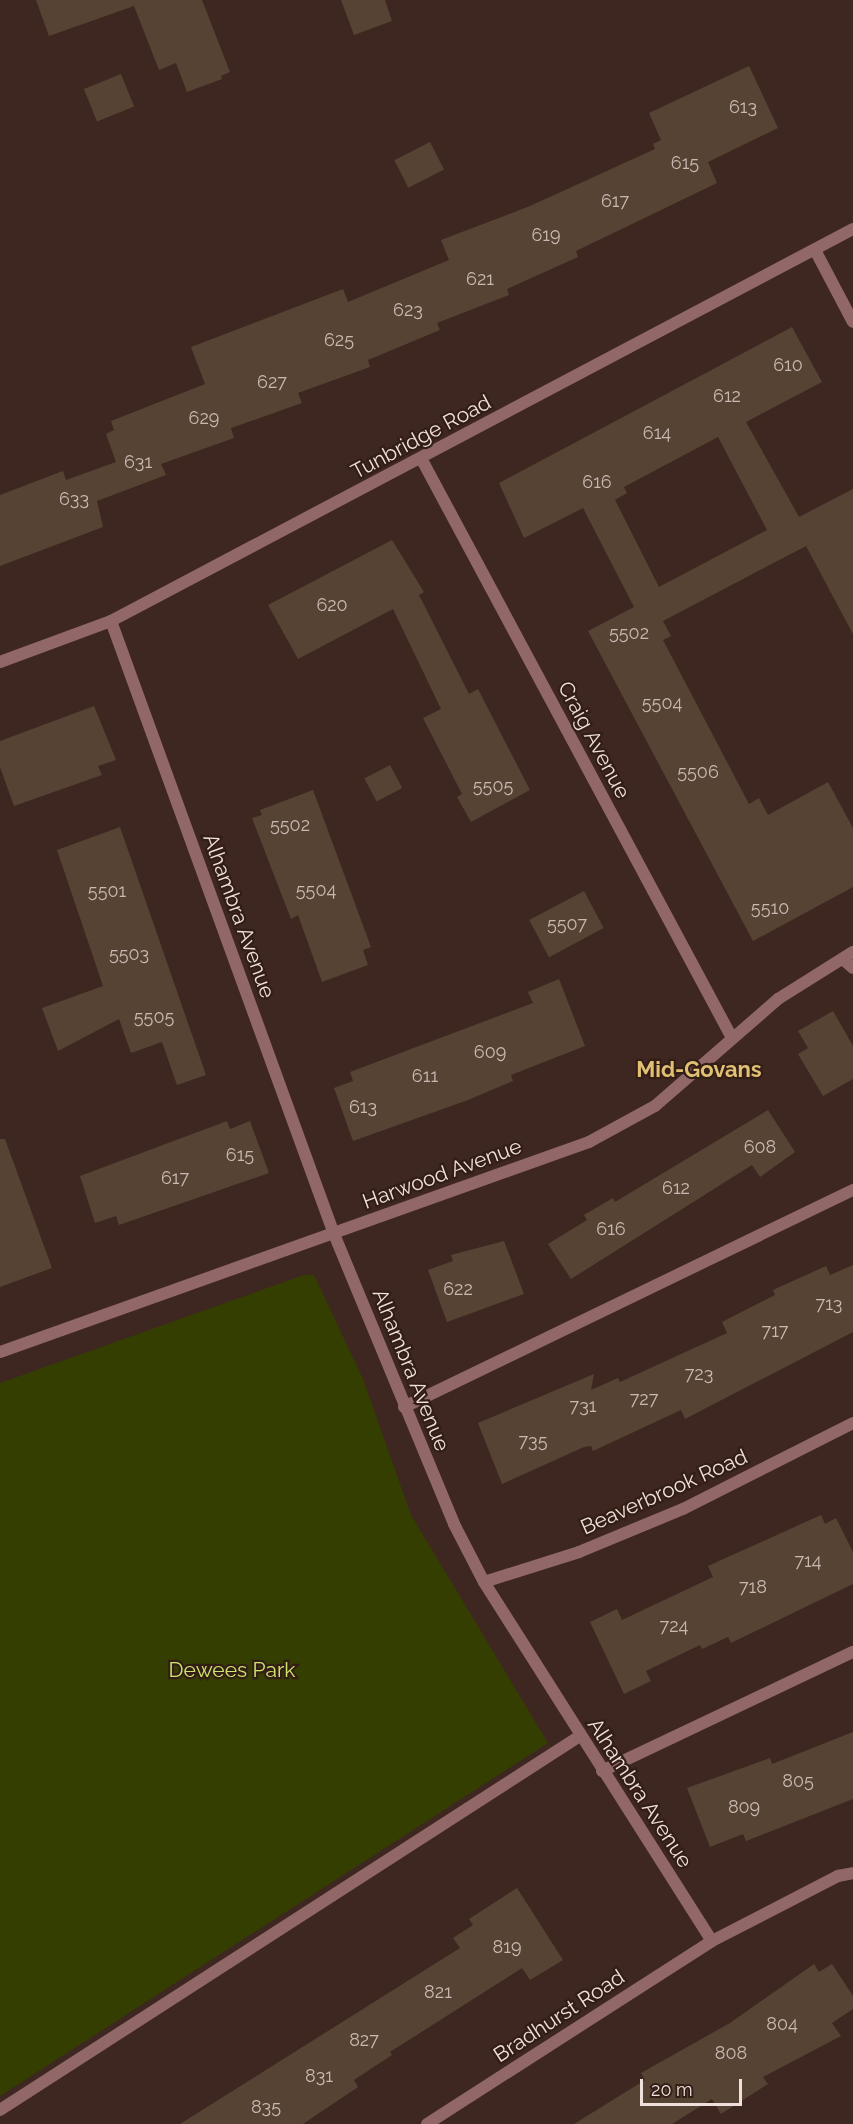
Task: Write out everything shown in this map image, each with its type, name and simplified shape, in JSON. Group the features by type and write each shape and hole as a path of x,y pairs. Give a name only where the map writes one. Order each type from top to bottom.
{"street":[{"name":"Tunbridge Road","path":"0,662 111,621 422,460 853,229"},
{"path":"815,250 853,322"},
{"name":"Craig Avenue","path":"422,460 732,1038"},
{"name":"Alhambra Avenue","path":"111,621 334,1234 404,1407 484,1582 712,1941"},
{"path":"848,956 853,968"},
{"name":"Harwood Avenue","path":"0,1352 334,1234 628,1123 677,1090 732,1038 778,999 848,956"},
{"path":"404,1407 853,1190"},
{"name":"Beaverbrook Road","path":"484,1582 579,1552 683,1509 853,1423"},
{"path":"602,1771 853,1652"},
{"path":"0,2110 580,1736"},
{"path":"712,1941 838,1876 853,1873"},
{"name":"Bradhurst Road","path":"428,2124 712,1941"}],"green space":[{"name":"Dewees Park","path":"304,1275 314,1275 363,1379 411,1515 548,1743 0,2096 0,1383"}],"building":[{"path":"36,0 202,0 230,72 221,76 222,79 187,92 176,63 159,70 134,6 49,36"},
{"path":"341,0 385,0 392,21 354,35"},
{"path":"749,66 778,128 708,162 717,183 576,251 578,257 507,289 509,295 437,323 440,330 368,360 370,367 298,393 302,403 231,428 234,438 161,464 166,475 97,501 103,527 0,566 0,495 63,471 66,480 116,462 106,434 114,430 111,421 205,384 191,347 343,289 348,302 449,260 441,240 530,206 655,149 653,144 661,140 649,113"},
{"path":"121,74 134,106 97,121 84,89"},
{"path":"430,142 444,170 408,188 394,160"},
{"path":"792,327 822,382 746,422 799,517 853,489 853,634 806,546 663,621 671,636 663,640 749,804 759,798 768,815 828,782 853,828 853,887 753,941 588,631 634,607 583,508 524,538 499,483","holes":["718,437 767,530 659,587 615,500 627,493 624,487"]},
{"path":"392,540 424,592 419,595 469,694 478,689 530,790 471,822 457,797 462,794 423,718 441,709 393,609 298,659 268,605"},
{"path":"94,706 116,760 98,766 102,775 14,806 0,767 0,741"},
{"path":"390,765 402,788 377,802 364,779"},
{"path":"313,790 371,947 363,950 368,965 322,982 298,915 291,919 252,818 262,815 260,810"},
{"path":"120,827 206,1075 177,1085 162,1042 131,1053 119,1019 58,1051 42,1008 103,986 57,850"},
{"path":"584,891 604,928 549,957 529,920"},
{"path":"559,979 585,1046 511,1075 513,1081 468,1100 353,1141 334,1088 353,1081 350,1072 533,1003 528,992"},
{"path":"833,1011 853,1046 853,1079 823,1096 798,1054 808,1048 798,1031"},
{"path":"768,1110 795,1152 760,1177 752,1165 571,1279 548,1244 587,1220 584,1215 613,1198 615,1202"},
{"path":"227,1121 230,1129 250,1121 269,1173 119,1225 116,1216 95,1223 80,1176"},
{"path":"0,1139 5,1139 52,1268 0,1287"},
{"path":"504,1241 524,1294 447,1322 428,1270 453,1261 451,1255"},
{"path":"853,1265 853,1332 685,1419 681,1410 593,1451 591,1446 584,1447 502,1484 478,1423 594,1374 591,1390 618,1378 620,1382 727,1333 722,1322 775,1295 773,1290 826,1266 830,1275"},
{"path":"821,1515 825,1524 836,1518 853,1552 853,1584 731,1643 728,1637 702,1649 700,1645 646,1671 651,1681 624,1694 590,1622 617,1609 622,1620 713,1577 708,1566"},
{"path":"853,1732 853,1799 746,1841 743,1834 710,1847 687,1788 770,1758 772,1764"},
{"path":"517,1888 563,1960 530,1980 522,1968 390,2052 392,2055 354,2080 358,2087 303,2124 180,2124 460,1948 453,1938 473,1925 469,1919"},
{"path":"814,1964 819,1972 832,1964 853,1996 853,2009 832,2023 841,2036 763,2077 768,2084 721,2114 712,2099 672,2124 574,2124 645,2080 641,2073 730,2023"}],"district":[{"name":"Mid-Govans","path":"699,1070"}]}
